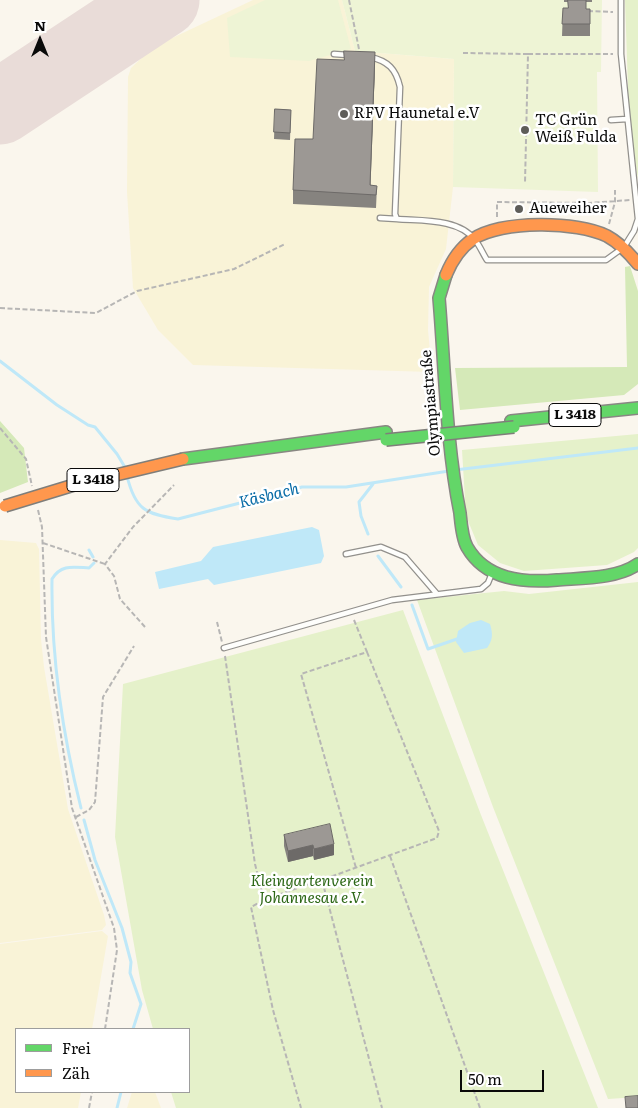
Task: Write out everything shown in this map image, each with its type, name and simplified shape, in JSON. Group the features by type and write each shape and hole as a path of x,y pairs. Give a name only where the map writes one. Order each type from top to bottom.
{"main road":[{"name":"Olympiastraße","path":"638,264 624,246 590,229 573,226 507,226 484,232 474,238 454,256 444,274 439,298 450,456 466,546 492,572 504,578 529,582 610,574 631,569 638,564"},
{"name":"L 3418","path":"513,424 638,408"},
{"name":"L 3418","path":"2,507 93,480 183,459 244,450 361,437 638,416"}],"lane":[{"path":"380,218 396,216 448,224 460,228 474,238 487,260 606,260 624,246 636,227 637,200 621,54 621,0"},
{"path":"334,54 352,56"},
{"path":"360,57 383,60 390,64 398,76 400,87 396,216"},
{"path":"611,120 627,119"},
{"path":"346,554 381,547 405,557 437,594"},
{"path":"224,648 351,610 392,600 481,589 488,583 492,572"}],"path":[{"path":"349,0 360,57"},
{"path":"586,11 621,12"},
{"path":"462,53 621,54"},
{"path":"525,183 528,54"},
{"path":"608,226 615,202 615,190"},
{"path":"497,216 497,202 615,202 637,200"},
{"path":"0,308 96,313 136,291 234,269 285,244"},
{"path":"0,428 26,459 34,493"},
{"path":"105,564 133,526 174,485"},
{"path":"36,502 42,528 46,637 75,817 114,928 117,950 105,1028"},
{"path":"43,542 105,564 114,576 120,599 145,627"},
{"path":"301,1108 273,1010 251,907 264,900 436,838 439,831 351,610"},
{"path":"217,622 224,648 235,735 264,900"},
{"path":"75,817 89,810 95,802 103,697 134,646"},
{"path":"356,868 300,674 367,652"},
{"path":"390,855 480,1108"},
{"path":"322,880 382,1108"},
{"path":"89,1108 92,1093"}],"shaded area":[{"path":"253,0 342,0 355,51 454,59 453,187 446,249 429,287 428,330 432,372 193,365 158,330 133,288 127,192 128,77 131,68 153,47"},
{"path":"0,540 36,543 39,549 41,639 44,667 68,809 104,915 106,925 102,930 0,943"},
{"path":"102,931 108,936 92,1028 15,1028 15,1093 81,1093 78,1108 0,1108 0,944"},
{"path":"132,1093 155,1093 161,1108 127,1108"}],"green space":[{"path":"265,0 338,0 351,49 309,61 230,57 227,18"},
{"name":"TC Grün Weiß Fulda","path":"342,0 602,0 601,72 597,72 598,192 453,187 454,59 355,51"},
{"path":"625,0 638,0 638,179 629,118"},
{"path":"630,266 638,291 638,384 624,395 460,410 455,368 627,367 625,267"},
{"path":"0,421 24,448 28,482 0,493"},
{"path":"638,434 638,548 634,552 607,565 524,571 500,563 478,545 466,516 462,450"},
{"path":"638,582 638,1097 608,1099 493,807 417,600 504,591 529,594"},
{"name":"Kleingartenverein Johannesau e.V.","path":"403,610 481,815 598,1108 176,1108 171,1093 190,1093 190,1028 153,1028 142,990 115,837 123,684"}],"water":[{"path":"312,527 319,530 324,556 321,563 214,585 208,579 159,589 155,572 201,561 213,547"},
{"path":"481,620 490,624 492,634 487,648 464,653 456,642 458,631 470,623"}],"building":[{"path":"568,0 586,0 586,9 590,9 590,24 562,24 563,8 568,8"},
{"name":"RFV Haunetal e.V","path":"344,51 375,52 370,185 377,186 376,195 293,190 295,139 313,139 317,59 344,60"},
{"path":"275,109 291,110 290,133 274,132"},
{"path":"330,824 334,844 314,849 313,845 288,851 284,835"},
{"path":"638,1096 638,1108 626,1108 625,1097"}],"waterway":[{"name":"Käsbach","path":"0,361 57,405 88,425 95,427 117,454 126,469"},
{"name":"Käsbach","path":"455,470 638,448"},
{"name":"Käsbach","path":"127,476 134,496 143,508 157,515 178,519 302,487 346,487 449,471"},
{"path":"368,534 361,516 359,502 373,484"},
{"path":"89,550 93,557"},
{"path":"378,556 401,587"},
{"path":"81,808 59,695 52,607 52,579 63,569 73,567 89,568 94,563"},
{"path":"412,605 428,649 457,639"},
{"path":"84,820 95,860 122,928 131,962 130,973 141,1004 133,1028"},
{"path":"117,1108 121,1093"}],"runway":[{"path":"0,107 162,0"}],"traffic: fast":[{"path":"446,275 439,298 447,406 455,487 463,535 467,547 475,558 495,573 519,580 544,581 599,577 620,573 638,564"},
{"path":"511,421 638,408"},
{"path":"386,440 514,427"},
{"path":"183,459 386,432"}],"traffic: slow":[{"path":"446,275 457,255 473,239 502,228 520,226 559,225 594,231 616,242 638,264"},
{"path":"5,506 74,485 183,459"}],"place":[{"name":"RFV Haunetal e.V","path":"344,114"},
{"name":"TC Grün Weiß Fulda","path":"525,130"},
{"name":"Aueweiher","path":"519,209"}]}
